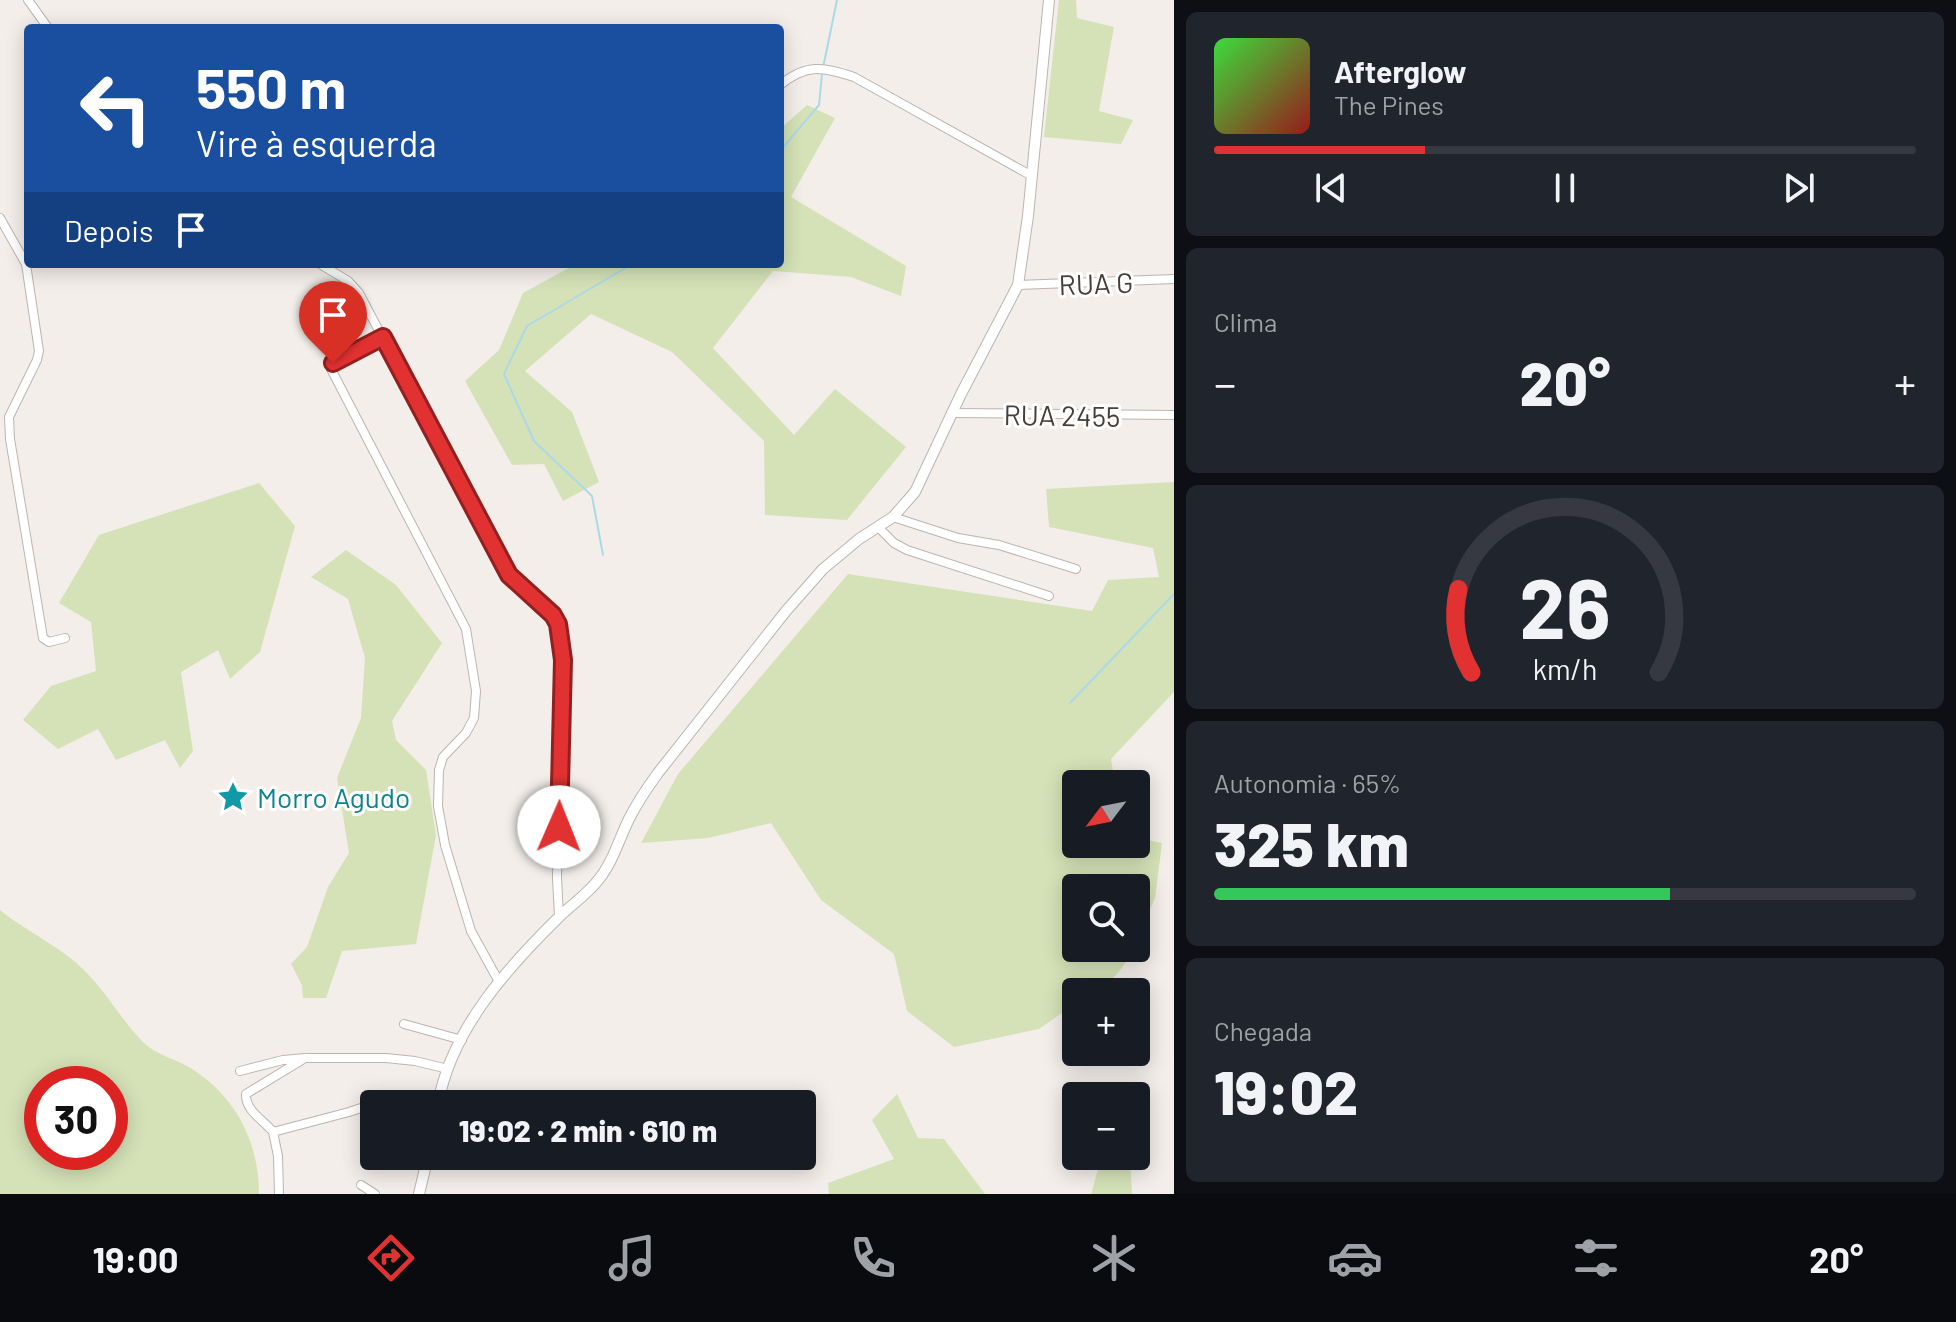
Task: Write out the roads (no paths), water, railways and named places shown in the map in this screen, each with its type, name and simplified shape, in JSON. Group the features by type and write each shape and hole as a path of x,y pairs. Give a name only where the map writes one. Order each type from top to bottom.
{"street":[{"path":"28,0 45,24"},
{"path":"441,1090 462,1040 498,980 559,916 598,881 609,865 639,800 786,611 838,554 893,517 915,492 951,413 1018,285 1049,0"},
{"path":"784,83 810,68 826,68 854,77 1032,176"},
{"path":"0,218 24,260"},
{"path":"27,268 39,351 9,417 10,439 43,638 49,642 65,638"},
{"path":"326,268 353,285 509,575 553,615 558,624 563,660 557,878 559,916"},
{"name":"RUA G","path":"1018,285 1174,279"},
{"path":"383,337 333,363 331,369 466,629 475,683 474,718 466,733 443,757 439,770 438,806 445,845 471,931 498,980"},
{"name":"RUA 2455","path":"951,413 1174,415"},
{"path":"893,517 958,538 999,545 1076,569"},
{"path":"878,527 894,543 907,550 1049,596"},
{"path":"404,1024 462,1040"},
{"path":"240,1071 305,1058 386,1058 448,1069"},
{"path":"279,1194 278,1156 273,1132 249,1108 246,1094 305,1058"},
{"path":"273,1132 360,1108"},
{"path":"419,1194 425,1170"},
{"path":"361,1185 375,1194"}],"waterway":[{"path":"823,68 837,0"},
{"path":"784,146 819,105 822,74"},
{"path":"603,555 592,496 534,441 504,374 527,326 625,268"},
{"path":"1070,703 1174,594"}],"place":[{"name":"Morro Agudo","path":"233,797"}]}
